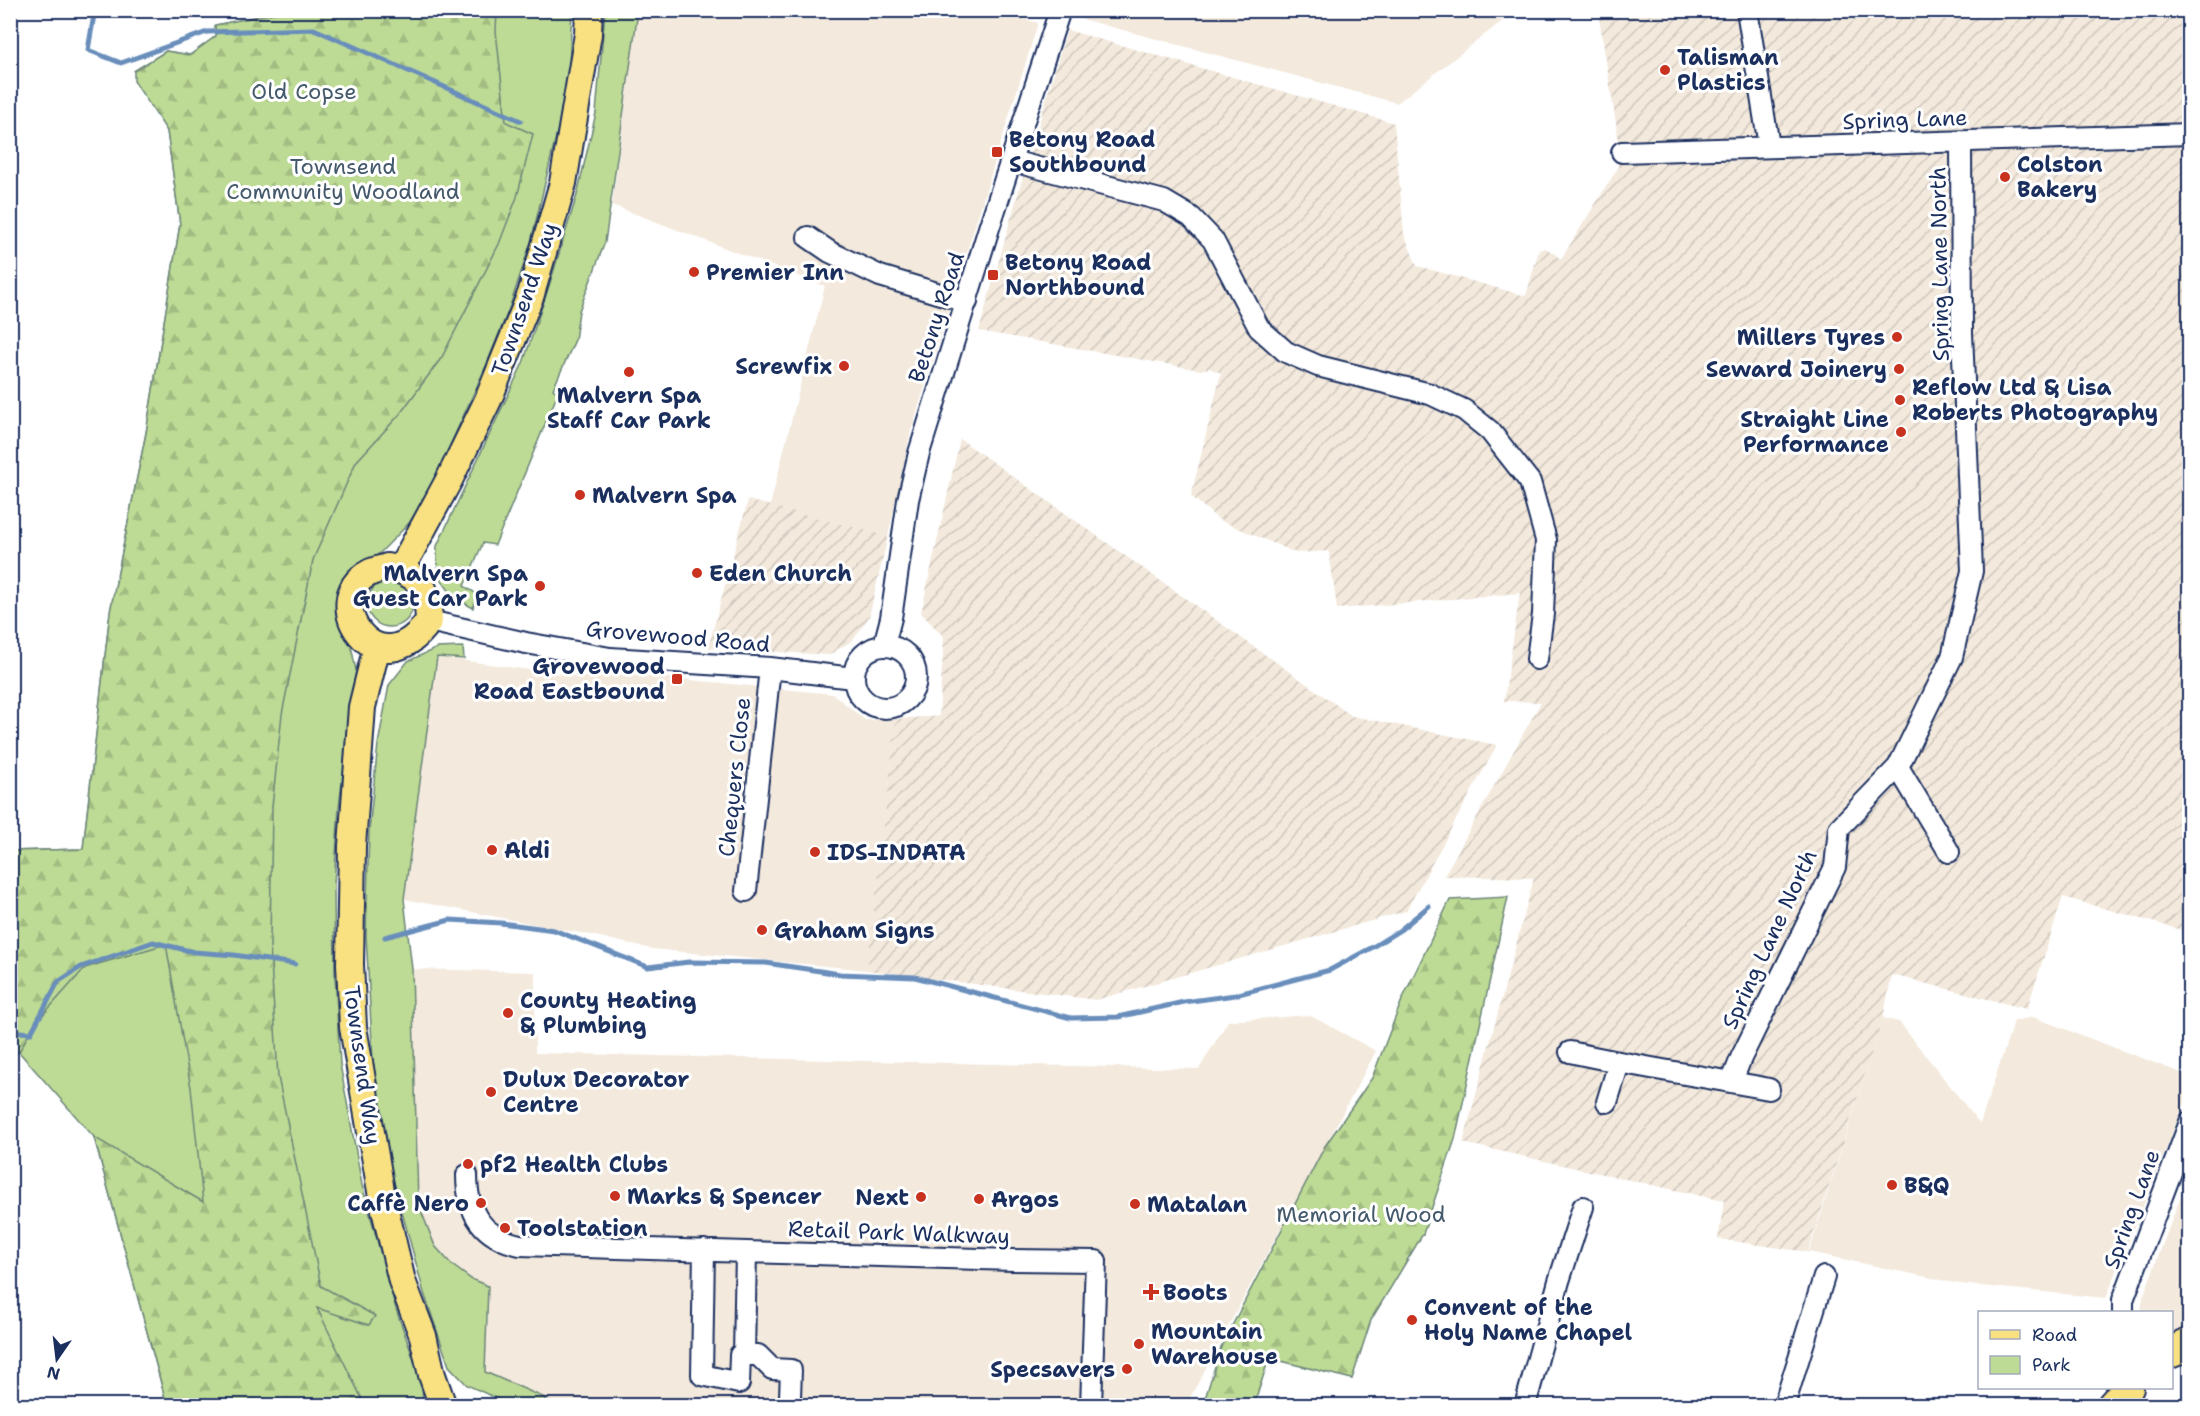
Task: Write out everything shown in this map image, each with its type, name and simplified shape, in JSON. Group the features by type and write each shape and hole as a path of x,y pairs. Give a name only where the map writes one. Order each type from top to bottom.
{"highway":[{"path":"2173,1352 2190,1343"},
{"path":"2112,1406 2127,1389"}],"main road":[{"name":"Townsend Way","path":"401,569 449,480 488,400 531,294 563,183 588,34 589,10"},
{"path":"387,567 401,569 409,572 424,588 429,599 429,621 411,642 397,647 377,646 361,636 356,629 352,622 349,604 354,588 368,573 387,567"},
{"name":"Townsend Way","path":"377,646 362,707 352,846 350,964 353,1027 382,1197 402,1281 423,1336 432,1375 443,1406"}],"street":[{"name":"Betony Road","path":"884,645 891,618 908,500 919,453 1060,10"},
{"path":"1747,10 1770,146"},
{"name":"Spring Lane","path":"1623,152 2190,134"},
{"name":"Spring Lane North","path":"1732,1081 1834,867 1839,828 1898,767 1952,657 1972,572 1962,333 1961,141"},
{"path":"1012,161 1164,201 1191,217 1213,240 1259,328 1286,352 1318,366 1430,394 1464,410 1490,431 1530,482 1546,540 1543,614 1537,659"},
{"path":"808,237 830,252 880,276 967,302"},
{"name":"Grovewood Road","path":"429,621 526,643 610,658 771,668 853,678"},
{"path":"884,645 898,648 909,657 915,670 916,683 902,704 889,708 876,707 864,701 856,691 853,678 857,662 868,650 884,645"},
{"name":"Chequers Close","path":"746,891 771,668"},
{"path":"1898,767 1949,852"},
{"path":"1570,1052 1619,1064 1770,1089"},
{"path":"1607,1102 1619,1064"},
{"name":"Spring Lane","path":"2123,1311 2123,1300 2190,1122"},
{"name":"Retail Park Walkway","path":"467,1175 467,1192 471,1209 481,1225 498,1238 514,1244 1096,1261 1090,1406"},
{"path":"1525,1406 1559,1281 1583,1207"},
{"path":"704,1251 702,1375 739,1383 740,1355 758,1356 772,1369 791,1370 792,1406"},
{"path":"744,1355 746,1252"},
{"path":"1784,1406 1824,1277"}],"shaded area":[{"path":"990,10 1038,23 911,431 888,536 770,506 825,286 612,205 638,11"},
{"path":"1079,10 1515,11 1397,103 1078,18"},
{"path":"1997,10 1997,12 2011,10 2189,11 2189,932 2063,897 2027,1009 1892,975 1883,1018 1808,1252 1718,1239 1724,1201 1463,1143 1534,878 1444,876 1541,702 1504,701 1520,593 1337,609 1329,551 1296,553 1219,520 1191,496 1221,373 1209,368 1200,370 979,331 1067,30 1394,123 1404,234 1417,266 1526,296 1539,250 1546,248 1561,259 1618,168 1618,136 1598,11"},
{"path":"960,439 1352,716 1497,745 1406,911 1096,1000 867,970 896,719 939,716 944,637 921,613"},
{"path":"748,500 888,536 869,617 853,640 829,655 708,648"},
{"path":"437,657 581,677 628,674 833,694 865,720 896,719 867,970 652,949 404,899"},
{"path":"412,969 535,972 535,1053 1199,1069 1228,1021 1309,1015 1376,1051 1186,1405 545,1405 544,1398 485,1373 488,1287 471,1279 452,1265 435,1246 418,1203"},
{"path":"2033,1017 2189,1076 2189,1092 2106,1298 1960,1284 1809,1252 1883,1018 1899,1022 1980,1124 2014,1021"},
{"path":"2189,1174 2189,1325 2173,1333 2173,1311 2141,1311 2143,1297"}],"green space":[{"name":"Townsend Community Woodland","path":"288,10 497,11 496,31 506,122 533,134 517,197 499,244 442,357 400,414 356,462 313,560 282,714 272,807 270,945 278,1077 321,1286 375,1316 369,1325 317,1308 365,1405 167,1405 94,1137 203,1202 191,1088 166,944 85,968 33,1026 19,1052 11,1052 11,851 83,849 110,612 146,433 180,224 167,131 134,81 134,71 166,51 190,55 216,36 215,25"},
{"name":"Townsend Community Woodland","path":"288,11 572,11 569,65 559,124 531,242 510,306 486,366 432,485 410,522 380,553 367,562 347,626 356,670 339,807 334,885 335,976 340,1064 362,1185 396,1309 422,1383 423,1405 167,1405 94,1137 19,1052 11,1052 10,851 83,849 110,612 146,433 180,224 167,131 134,71 166,51 190,55 216,36 215,25"},
{"path":"605,11 638,11 605,242 579,311 575,340 553,389 558,393 495,545 483,543 464,586 477,594 473,608 455,596 444,583 438,567 437,546 523,363 550,283 577,195 596,113"},
{"path":"390,581 406,588 413,604 406,620 390,627 374,620 367,604 374,588"},
{"path":"463,647 464,659 437,657 404,899 412,969 418,1203 435,1246 452,1265 471,1279 488,1286 485,1372 545,1398 545,1405 511,1405 467,1385 449,1366 424,1293 389,1164 373,1061 366,935 369,831 378,744 389,685 408,661 437,648"},
{"name":"Memorial Wood","path":"1508,897 1455,1139 1423,1234 1371,1320 1352,1379 1269,1358 1254,1405 1203,1405 1221,1347 1325,1146 1372,1078 1402,1000 1450,900"}],"waterway":[{"path":"73,10 94,15 88,50 121,63 207,32 314,29 521,121"},
{"path":"385,937 450,920 501,923 554,930 648,967 689,962 766,963 840,974 915,977 1071,1018 1118,1017 1184,1002 1235,995 1330,970 1400,930 1429,906"},
{"path":"10,1031 31,1033 58,982 81,967 153,942 194,952 295,964"}],"place":[{"name":"Talisman Plastics","path":"1665,70"},
{"name":"Betony Road Southbound","path":"997,152"},
{"name":"Colston Bakery","path":"2005,177"},
{"name":"Premier Inn","path":"694,272"},
{"name":"Betony Road Northbound","path":"993,275"},
{"name":"Millers Tyres","path":"1897,337"},
{"name":"Screwfix","path":"844,366"},
{"name":"Seward Joinery","path":"1899,369"},
{"name":"Malvern Spa Staff Car Park","path":"629,372"},
{"name":"Reflow Ltd & Lisa Roberts Photography","path":"1900,400"},
{"name":"Straight Line Performance","path":"1901,432"},
{"name":"Malvern Spa","path":"580,495"},
{"name":"Eden Church","path":"697,573"},
{"name":"Malvern Spa Guest Car Park","path":"540,586"},
{"name":"Grovewood Road Eastbound","path":"677,679"},
{"name":"Aldi","path":"492,850"},
{"name":"IDS-INDATA","path":"815,852"},
{"name":"Graham Signs","path":"762,930"},
{"name":"County Heating & Plumbing","path":"508,1013"},
{"name":"Dulux Decorator Centre","path":"491,1092"},
{"name":"pf2 Health Clubs","path":"468,1164"},
{"name":"B&Q","path":"1892,1185"},
{"name":"Marks & Spencer","path":"615,1196"},
{"name":"Next","path":"921,1197"},
{"name":"Argos","path":"979,1199"},
{"name":"Caffè Nero","path":"481,1203"},
{"name":"Matalan","path":"1135,1204"},
{"name":"Toolstation","path":"505,1228"},
{"name":"Boots","path":"1151,1292"},
{"name":"Convent of the Holy Name Chapel","path":"1412,1320"},
{"name":"Mountain Warehouse","path":"1139,1344"},
{"name":"Specsavers","path":"1127,1369"}],"park label":[{"name":"Old Copse","path":"304,91"}]}
